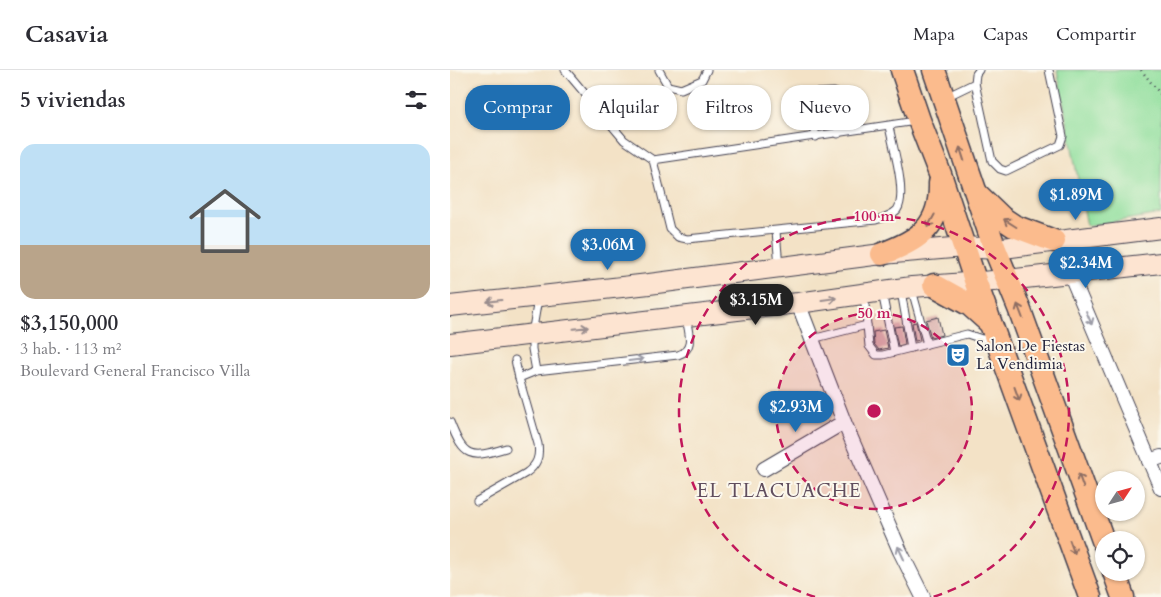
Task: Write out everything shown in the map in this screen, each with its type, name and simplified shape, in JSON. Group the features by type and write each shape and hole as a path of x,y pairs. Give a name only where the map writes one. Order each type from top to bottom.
{"main road":[{"path":"902,70 940,174 976,283 1090,597"},
{"path":"934,70 974,192 1100,531"},
{"path":"882,254 916,239 929,226 938,206 940,174"},
{"path":"974,192 1002,218 1014,226 1054,241"},
{"path":"450,306 649,284 882,254 964,247 995,249 1161,228"},
{"path":"450,344 686,317 889,290 1008,280 1161,263"},
{"path":"934,285 970,305 995,332"},
{"path":"1117,581 1123,597"}],"street":[{"path":"1070,273 1155,459 1161,488"},
{"path":"798,303 844,422 900,551 923,597"},
{"path":"764,469 844,422"}],"lane":[{"path":"565,70 624,140 653,160 670,228 678,237 687,239 876,220 888,216 897,209 900,198 900,185 889,126"},
{"path":"659,70 668,86 681,89 702,80 707,70"},
{"path":"979,70 976,74 975,83 992,161 1000,169 1006,171 1060,145 1063,136 1049,70"},
{"path":"943,98 975,83"},
{"path":"816,137 809,99 812,93 837,93 838,134"},
{"path":"653,160 838,134 919,120"},
{"path":"776,231 779,266"},
{"path":"889,290 927,344"},
{"path":"812,340 866,325 889,290"},
{"path":"889,290 911,348"},
{"path":"889,290 894,352"},
{"path":"536,371 532,348 532,334 539,296"},
{"path":"519,378 536,371 685,353 689,347 686,317"},
{"path":"866,325 869,346 876,355 967,334 982,339 995,332"},
{"path":"477,501 526,473 533,468 538,460 538,444 515,360"},
{"path":"450,422 464,449 472,454 483,455 506,448"}],"path":[{"path":"1141,70 1161,95"}],"green space":[{"path":"1057,70 1161,70 1161,214 1087,226"}],"building":[{"path":"938,317 942,335 931,338 926,320"},
{"path":"916,322 920,340 915,341 912,323"},
{"path":"902,326 905,344 898,346 894,327"},
{"path":"884,330 888,348 879,350 874,344 873,332"}],"place":[{"name":"Salon De Fiestas La Vendimia","path":"958,355"}],"district":[{"name":"EL TLACUACHE","path":"779,491"}]}
